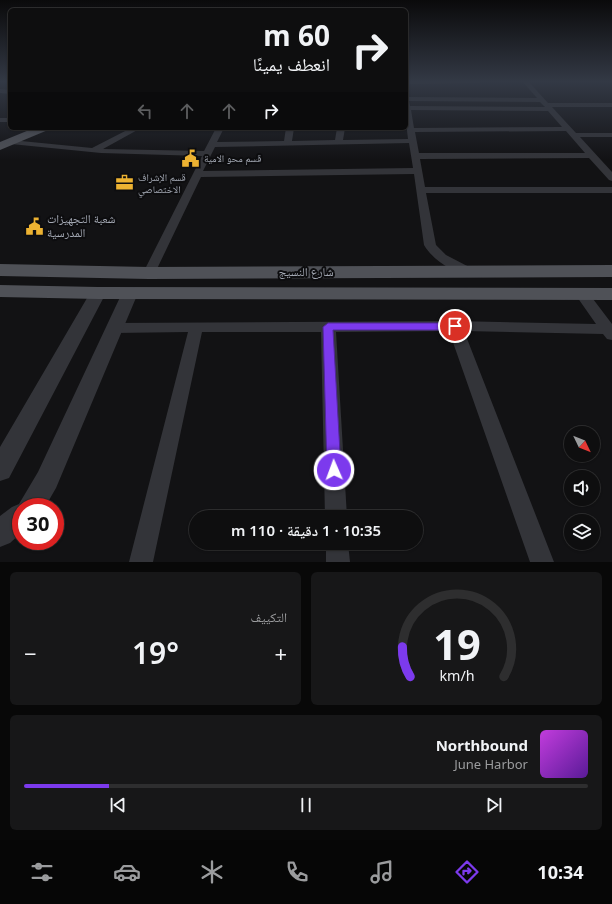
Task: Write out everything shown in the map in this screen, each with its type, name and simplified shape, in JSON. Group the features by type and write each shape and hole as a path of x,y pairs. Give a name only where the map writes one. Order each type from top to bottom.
{"main road":[{"path":"4,142 24,130"},
{"path":"4,142 38,130"},
{"name":"شارع النسيج","path":"0,270 149,273 612,271"},
{"name":"شارع النسيج","path":"0,291 98,293 612,294"}],"street":[{"path":"548,107 612,177"},
{"path":"408,113 430,245 432,249 443,258 469,272"},
{"path":"93,151 133,130"},
{"path":"149,273 219,130"},
{"path":"288,144 290,130"},
{"path":"338,143 341,130"},
{"path":"411,130 571,132 612,135"},
{"path":"4,142 93,151 210,150 288,144 413,141"},
{"path":"415,156 591,155"},
{"path":"198,174 418,171"},
{"path":"421,190 612,190"},
{"path":"0,470 98,293"},
{"path":"31,498 47,480 130,293"},
{"path":"582,294 611,332"},
{"path":"114,328 455,326 611,332"},
{"path":"455,326 542,562"},
{"path":"328,327 336,510"},
{"path":"141,562 196,328"},
{"path":"337,550 338,562"}],"place":[{"name":"قسم محو الامية","path":"191,158"},
{"name":"قسم الإشراف الاختصاصي","path":"125,183"},
{"name":"شعبة التجهيزات المدرسية","path":"34,226"}],"route":[{"path":"334,470 328,327 455,326"}]}
